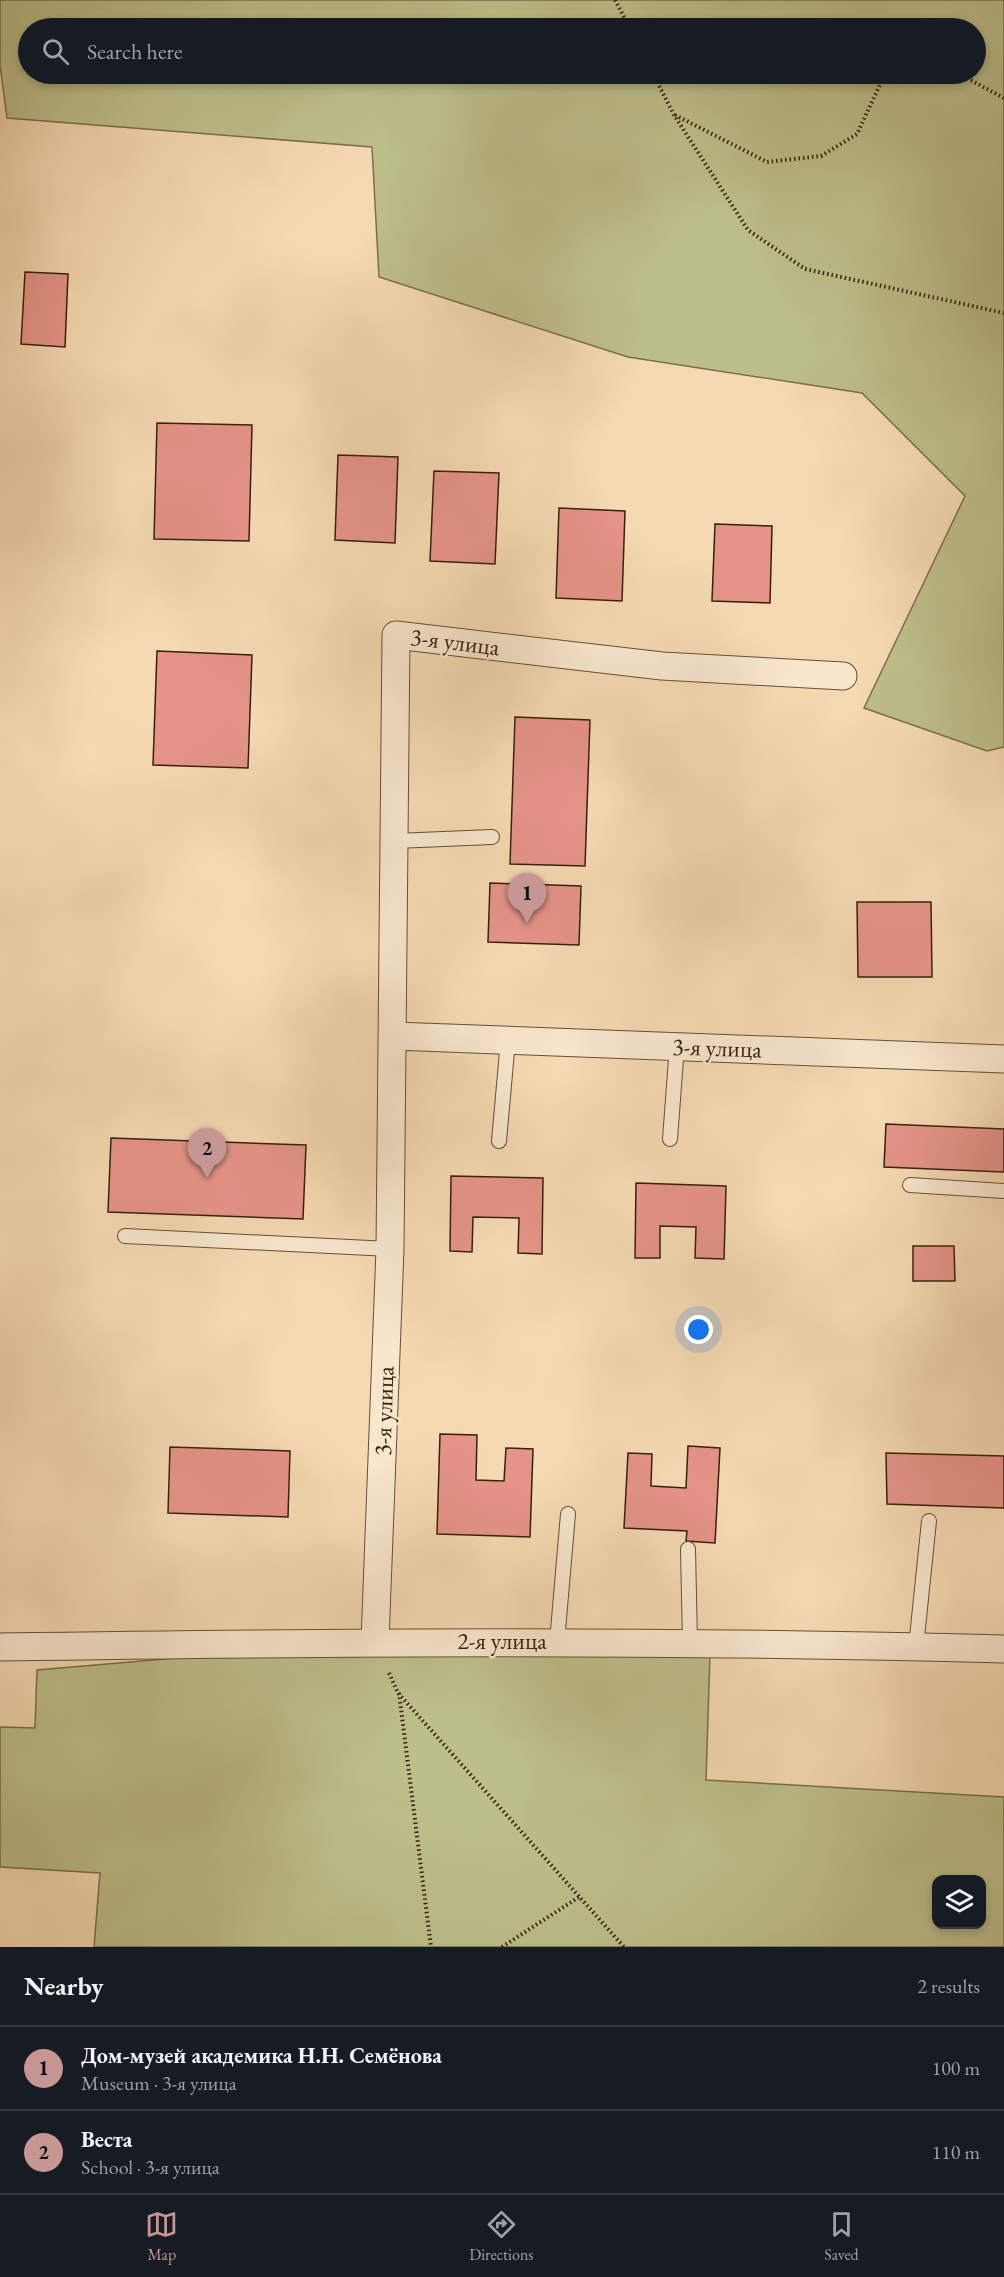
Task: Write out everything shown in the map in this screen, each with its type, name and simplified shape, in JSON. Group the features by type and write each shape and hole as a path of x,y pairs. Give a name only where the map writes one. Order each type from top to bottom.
{"street":[{"name":"3-я улица","path":"375,1641 390,1249 394,1036 396,635 662,666 843,676"},
{"name":"3-я улица","path":"394,1036 1004,1059"},
{"name":"2-я улица","path":"0,1647 375,1641 690,1643 1004,1649"}],"lane":[{"path":"395,841 492,837"},
{"path":"499,1141 508,1040"},
{"path":"670,1139 677,1047"},
{"path":"910,1185 1004,1191"},
{"path":"125,1236 390,1249"},
{"path":"557,1642 568,1514"},
{"path":"916,1647 929,1521"},
{"path":"688,1549 690,1643"}],"path":[{"path":"615,0 625,18"},
{"path":"658,84 674,115 748,230 805,269 1004,313"},
{"path":"674,115 727,144 768,162 821,156 857,134 880,84"},
{"path":"978,84 1004,98"},
{"path":"375,1641 399,1693 624,1947"},
{"path":"399,1693 431,1947"},
{"path":"502,1947 579,1898"}],"green space":[{"path":"0,0 1004,0 1004,747 987,751 864,708 965,496 862,393 628,357 379,277 372,147 7,118 0,65"},
{"path":"375,1641 710,1654 706,1780 1004,1797 1004,1947 94,1947 100,1873 0,1867 0,1727 35,1728 37,1670"}],"building":[{"path":"25,272 68,274 65,347 21,344"},
{"path":"157,423 252,425 249,541 154,539"},
{"path":"338,455 398,457 395,543 335,540"},
{"path":"434,471 499,473 495,564 430,561"},
{"path":"559,508 625,511 622,601 556,598"},
{"path":"715,524 772,526 770,603 712,601"},
{"path":"157,651 252,655 248,768 153,765"},
{"path":"515,717 590,720 585,866 510,864"},
{"path":"490,883 581,886 579,945 488,942"},
{"path":"857,902 931,902 932,977 858,977"},
{"path":"886,1124 1004,1129 1004,1172 884,1167"},
{"path":"111,1138 306,1145 303,1219 108,1212"},
{"path":"451,1176 543,1178 542,1254 518,1253 519,1218 473,1217 472,1252 450,1251"},
{"path":"636,1183 726,1186 724,1259 695,1258 696,1227 660,1226 660,1258 635,1258"},
{"path":"913,1246 954,1246 955,1281 913,1281"},
{"path":"440,1434 477,1435 476,1480 504,1481 506,1448 533,1449 530,1537 437,1534"},
{"path":"688,1446 720,1448 715,1543 686,1541 687,1531 624,1528 628,1453 652,1454 651,1486 686,1488"},
{"path":"170,1447 290,1451 288,1517 168,1513"},
{"path":"886,1453 1004,1456 1004,1508 887,1504"}],"place":[{"name":"Дом-музей академика Н.Н. Семёнова","path":"527,923"},
{"name":"Веста","path":"207,1178"}]}
